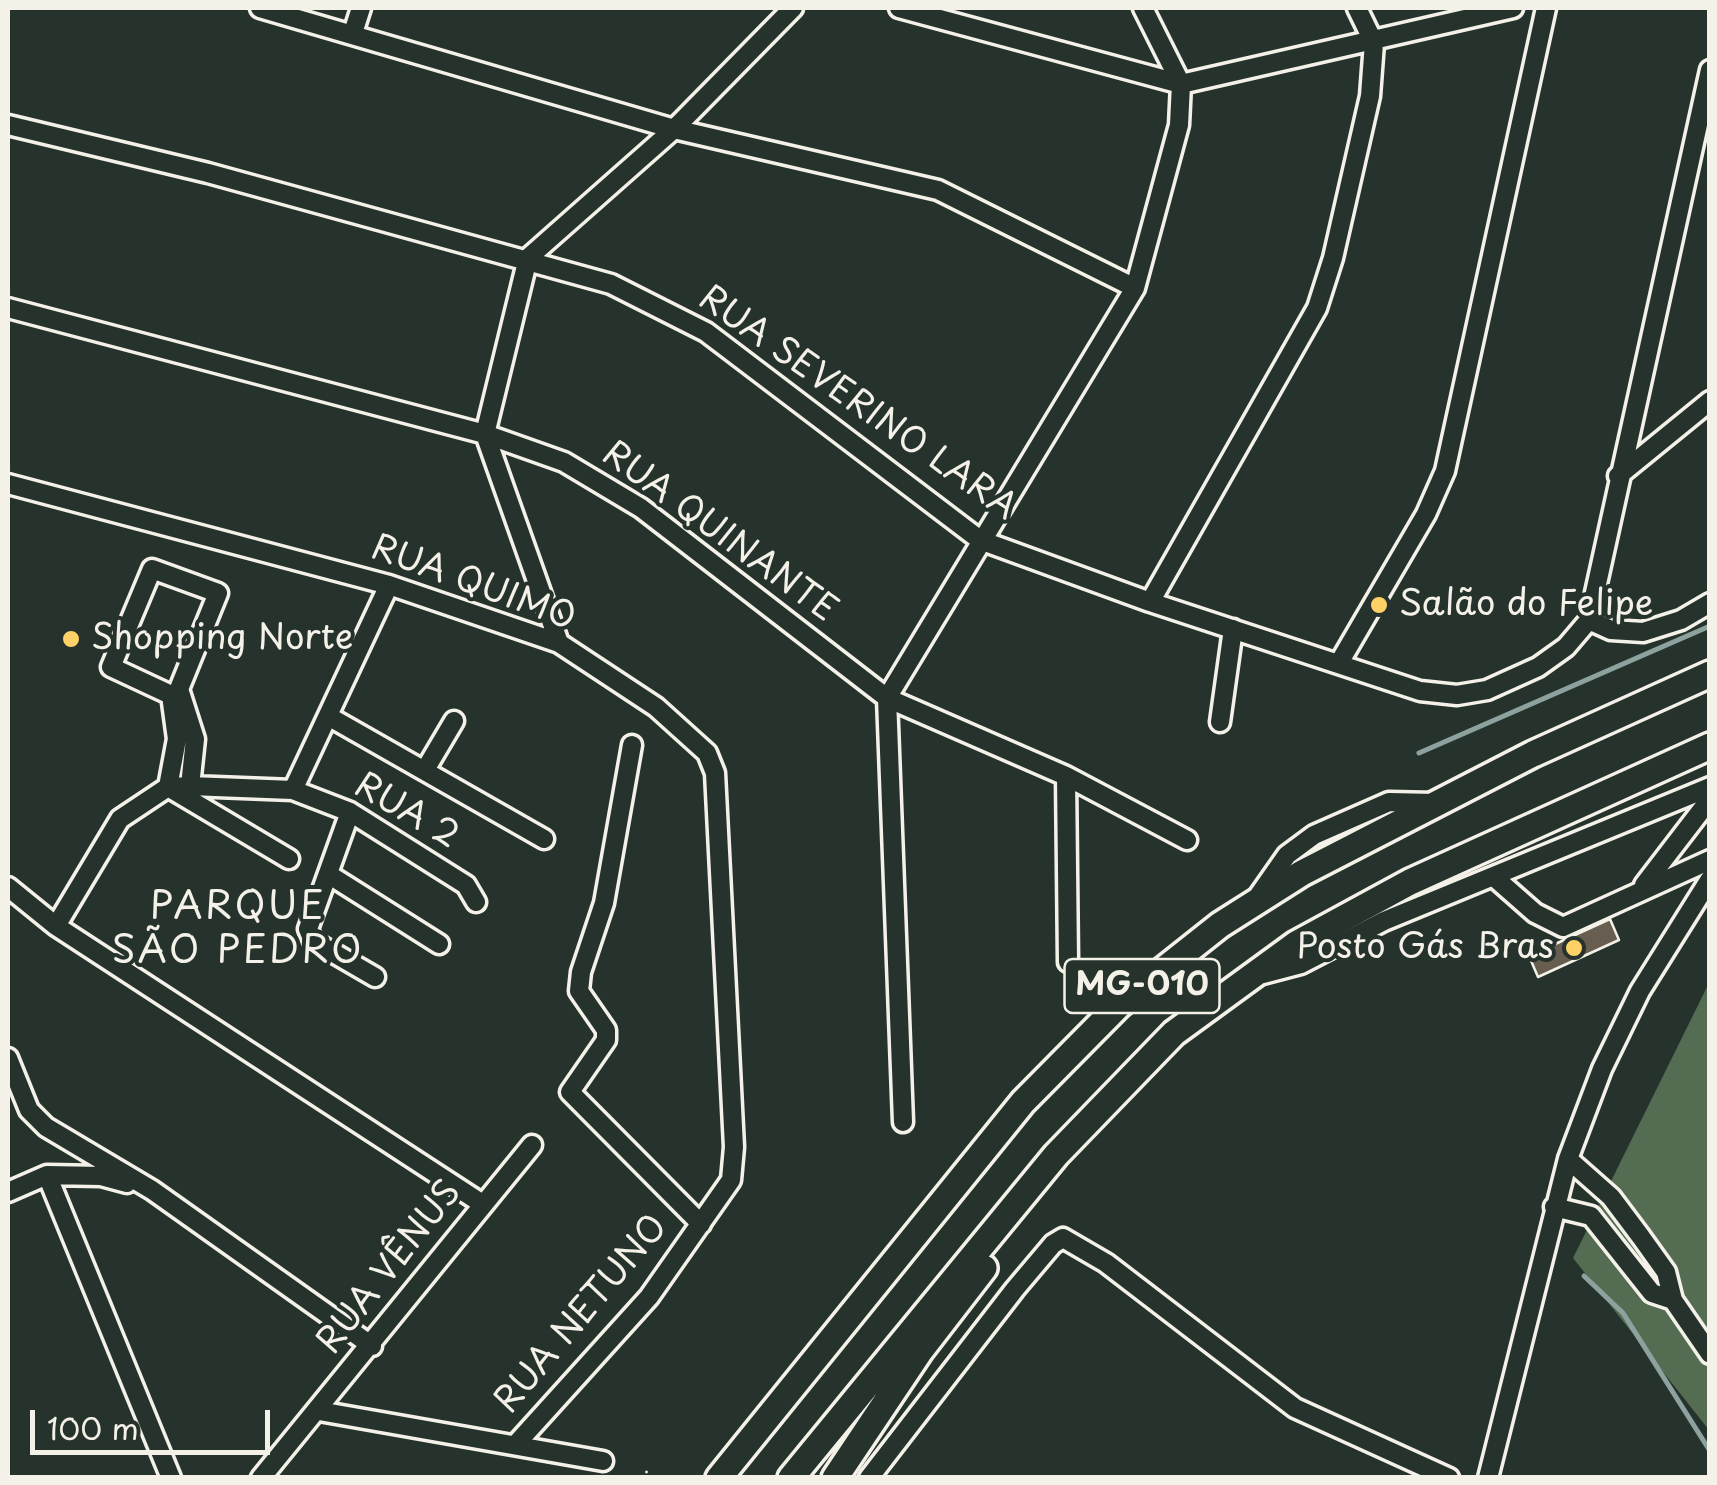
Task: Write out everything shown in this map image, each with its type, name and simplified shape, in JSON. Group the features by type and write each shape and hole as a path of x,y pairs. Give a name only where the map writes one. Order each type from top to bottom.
{"highway":[{"name":"MG-010","path":"719,1478 1024,1102 1119,1005 1252,904 1302,873 1440,802 1710,674"},
{"name":"MG-010","path":"835,1478 920,1351 1035,1202 1056,1154 1174,1033 1296,944 1410,882 1710,746"},
{"path":"791,1478 1056,1154"}],"street":[{"path":"260,8 674,129 938,190 1135,288"},
{"path":"353,33 361,8"},
{"path":"559,642 485,434 528,258 674,129 794,8"},
{"path":"899,8 1181,84 1514,8"},
{"path":"903,1122 887,698 1135,288 1179,124 1181,84 1144,8"},
{"path":"1150,602 1317,308 1334,258 1370,96 1374,43 1358,8"},
{"path":"1339,663 1426,514 1445,471 1546,8"},
{"path":"1710,70 1589,620 1611,630 1643,632 1681,620 1710,603"},
{"name":"RUA SEVERINO LARA","path":"8,125 528,258 611,284 706,332 980,540 1150,602 1420,691 1457,694 1487,690 1538,668 1566,647 1589,620"},
{"name":"RUA QUINANTE","path":"8,308 485,434 564,462 641,508 887,698 1066,776 1187,840"},
{"path":"1618,476 1710,401"},
{"name":"RUA QUIMO","path":"8,484 389,585 559,642 692,736 708,753 714,773 734,1147 731,1180"},
{"path":"56,926 120,819 168,787 186,739 171,694 111,667 152,569 218,593 178,689 186,739 190,786"},
{"path":"294,790 389,585"},
{"path":"1220,722 1233,629"},
{"path":"328,716 544,839"},
{"path":"425,770 454,721"},
{"path":"632,744 604,903 580,972 580,991 606,1030 606,1040 570,1092 702,1224"},
{"path":"1066,776 1068,962"},
{"path":"168,787 289,859"},
{"name":"RUA 2","path":"168,787 294,790 350,812 466,886 476,902"},
{"name":"MG-010","path":"1248,978 1301,964 1384,921 1710,787"},
{"path":"1641,890 1710,799"},
{"path":"350,812 308,929 313,941 375,977"},
{"path":"1494,878 1536,913 1563,927 1710,860"},
{"path":"328,874 438,944"},
{"path":"1488,1478 1568,1159 1602,1069 1640,991 1710,879"},
{"path":"8,886 56,926 481,1203"},
{"path":"8,1058 29,1110 46,1127 152,1190 372,1346"},
{"name":"RUA VÊNUS","path":"261,1478 532,1145"},
{"path":"1568,1159 1611,1197 1666,1272 1673,1300 1710,1354"},
{"path":"8,1192 47,1174 101,1176 152,1190"},
{"path":"47,1174 171,1478"},
{"name":"RUA NETUNO","path":"516,1444 649,1297 731,1180"},
{"path":"1554,1208 1592,1216 1652,1293 1673,1300"},
{"path":"869,1478 1053,1244 1063,1238 1074,1241 1106,1264 1295,1408 1449,1478"},
{"path":"319,1411 603,1461"}],"path":[{"path":"638,1478 645,1471 654,1478"}],"green space":[{"path":"1709,983 1709,1430 1573,1258"}],"building":[{"name":"Posto Gás Bras","path":"1610,919 1619,940 1538,977 1529,956"}],"waterway":[{"path":"1419,753 1710,626"},
{"path":"1584,1276 1623,1313 1710,1451"}],"place":[{"name":"Salão do Felipe","path":"1379,605"},
{"name":"Shopping Norte","path":"71,639"},
{"name":"Posto Gás Bras","path":"1574,948"}],"district":[{"name":"PARQUE SÃO PEDRO","path":"238,931"}]}
